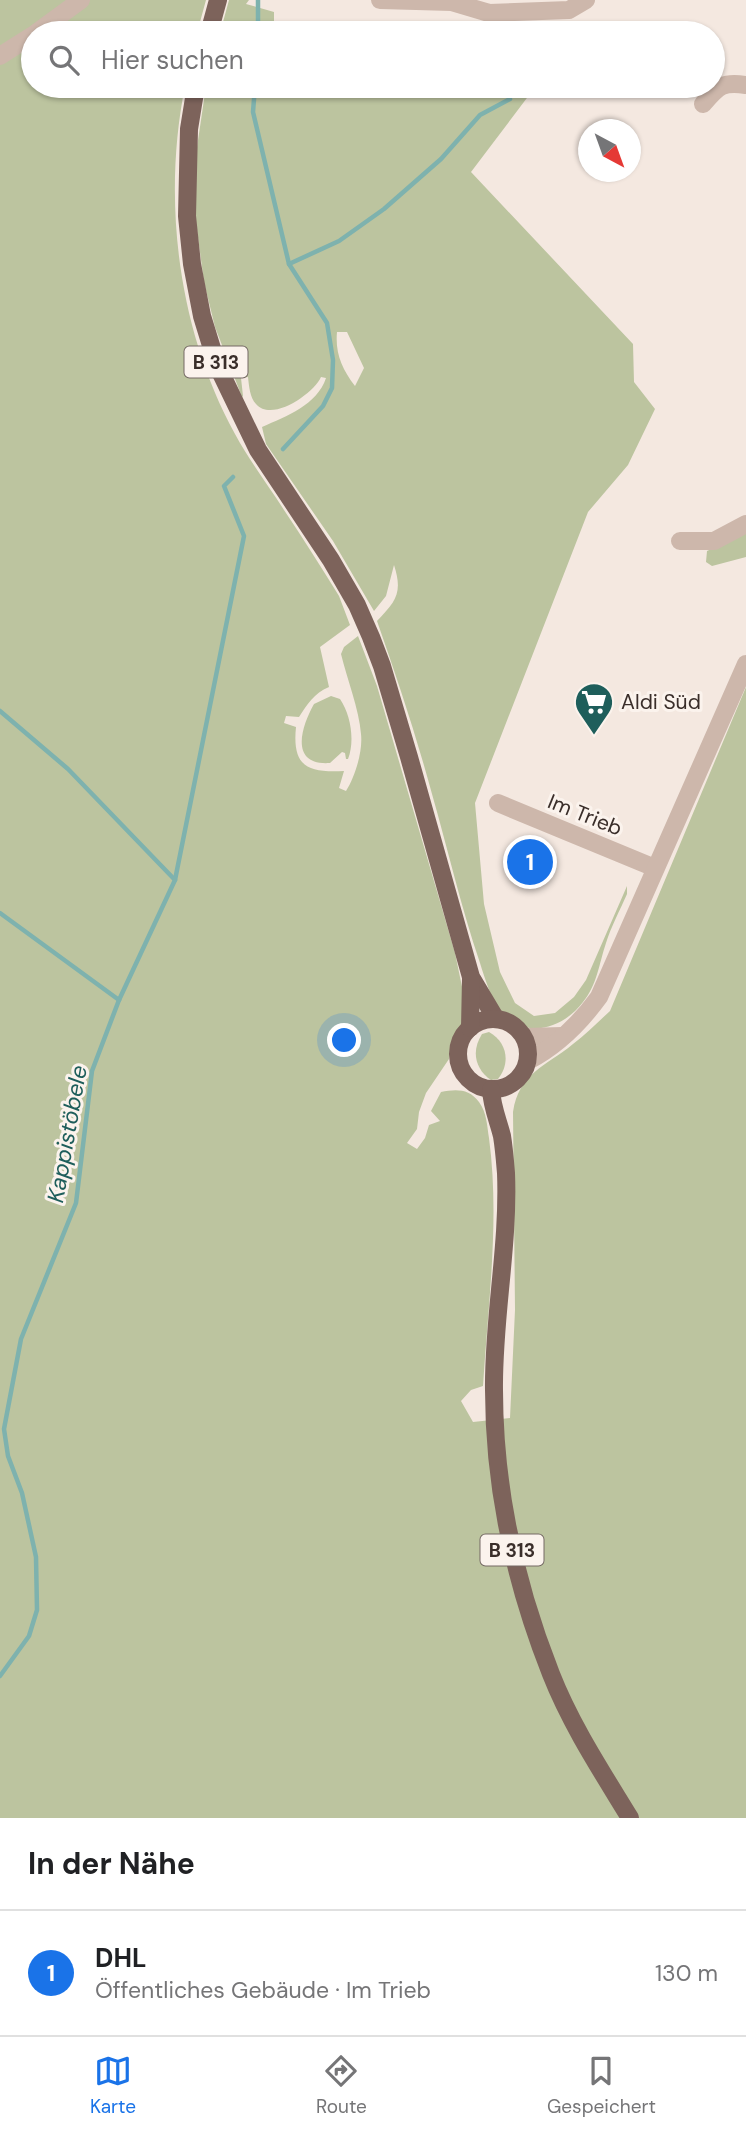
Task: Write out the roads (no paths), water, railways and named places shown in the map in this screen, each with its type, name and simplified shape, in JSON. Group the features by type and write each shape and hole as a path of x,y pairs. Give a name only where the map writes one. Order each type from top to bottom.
{"main road":[{"path":"212,21 218,0"},
{"name":"B 313","path":"194,98 189,129 187,216 202,316 217,365 258,450 331,560 357,605 371,637 409,757 471,977 496,1019"},
{"name":"B 313","path":"470,1028 471,977"},
{"path":"486,1019 496,1019 517,1028 524,1037 528,1061 517,1081 499,1089 479,1087 469,1081 459,1067 458,1048 462,1037 470,1028 486,1019"},
{"name":"B 313","path":"499,1089 492,1106 502,1138 506,1173 504,1258 494,1388 497,1467 508,1532 525,1602 552,1676 588,1749 630,1818"}],"street":[{"path":"53,21 81,0"},
{"path":"380,0 452,2 489,13 522,13 569,10 586,0"},
{"path":"0,56 21,43"},
{"path":"725,84 729,82 746,85"},
{"path":"703,104 709,98"},
{"path":"680,541 714,541 746,524"},
{"path":"528,1061 545,1052 582,1021 599,997 746,664"},
{"name":"Im Trieb","path":"498,803 655,868"},
{"path":"524,1037 563,1036"}],"waterway":[{"name":"Kappistöbele","path":"258,0 258,21"},
{"name":"Kappistöbele","path":"254,98 253,112 289,264 327,323 333,360 332,388 323,406 283,449"},
{"name":"Kappistöbele","path":"289,264 339,241 384,209 441,159 480,115 510,99"},
{"name":"Kappistöbele","path":"0,1676 29,1636 37,1610 36,1557 22,1493 8,1456 4,1429 21,1339 76,1203 92,1071 119,1000 175,880 244,536 224,486 233,477"},
{"path":"0,711 68,769 175,880"},
{"path":"0,913 119,1000"}],"place":[{"name":"Aldi Süd","path":"594,736"},
{"name":"DHL","path":"530,862"}]}
